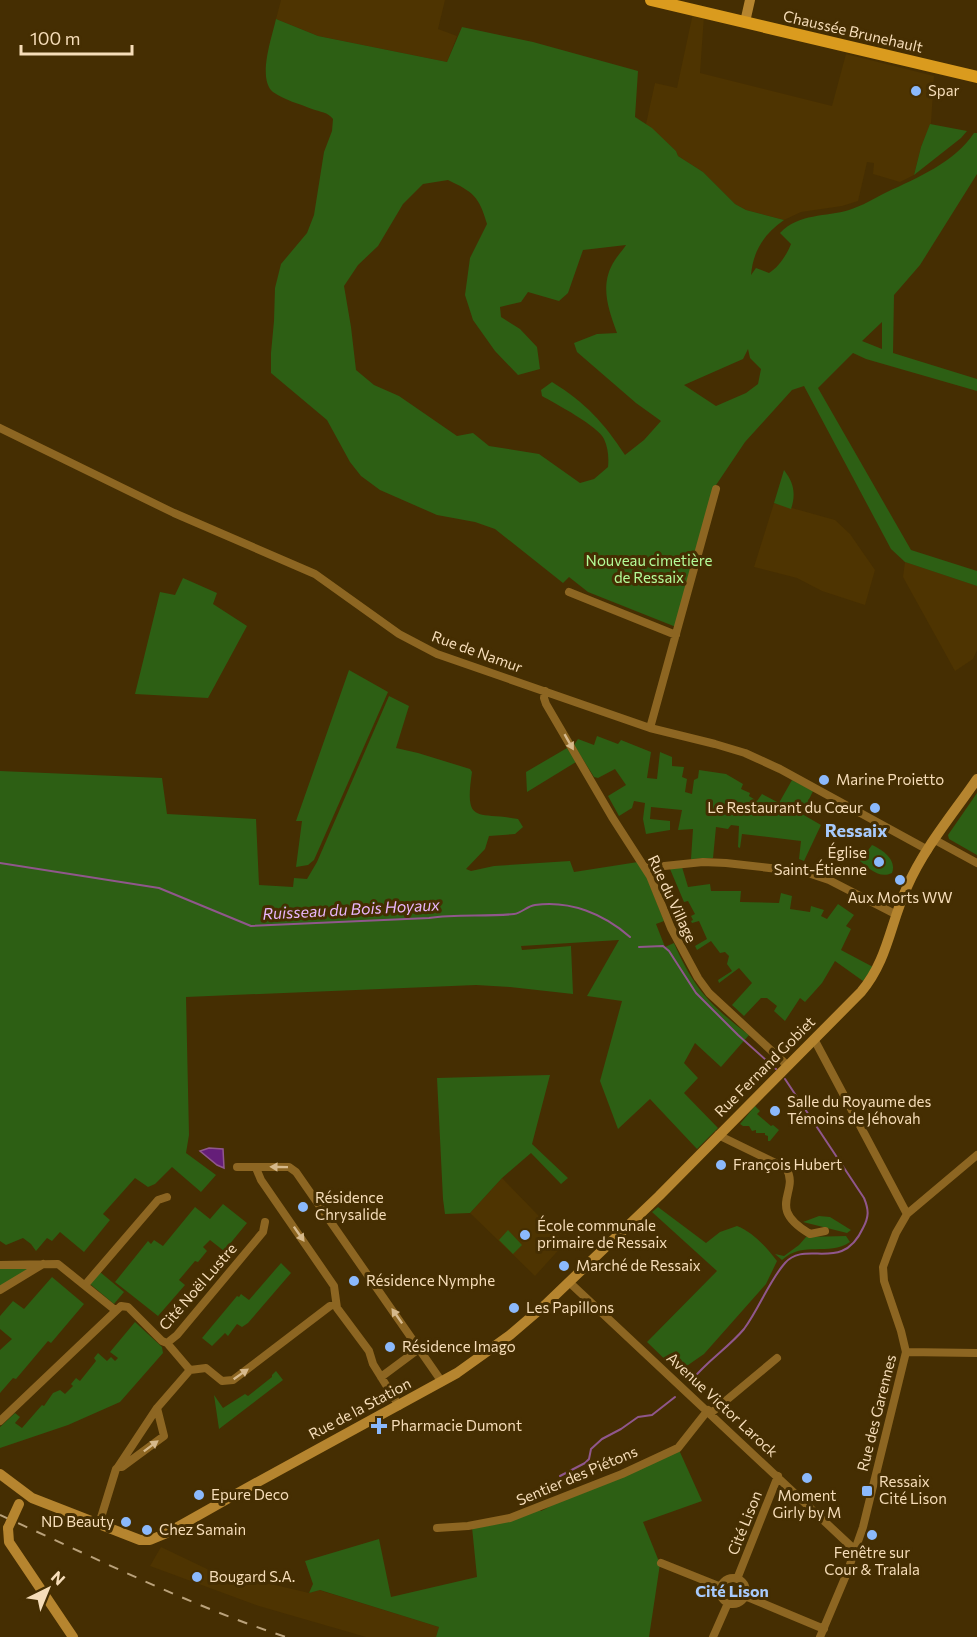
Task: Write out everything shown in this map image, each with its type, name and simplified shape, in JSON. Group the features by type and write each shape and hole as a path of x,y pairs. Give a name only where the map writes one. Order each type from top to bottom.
{"main road":[{"name":"Chaussée Brunehault","path":"651,0 977,77"}],"street":[{"path":"745,22 750,0"},
{"name":"Rue de Namur","path":"0,428 174,513 315,574 377,620 423,647 450,659 650,728 745,753 780,769 928,850"},
{"path":"650,728 716,489"},
{"path":"569,592 676,635"},
{"name":"Rue du Village","path":"545,691 544,698 550,710 612,817 643,865 687,962 710,993 788,1066"},
{"name":"Rue Fernand Gobiet","path":"569,1282 788,1066 874,977 906,890 928,850 977,779"},
{"path":"935,840 977,863"},
{"path":"643,865 703,862 805,872 829,880 897,915"},
{"path":"814,1039 907,1214"},
{"path":"718,1135 786,1168 790,1178 785,1204 789,1215 810,1234 825,1231"},
{"name":"Rue des Garennes","path":"822,1633 863,1527 906,1352 883,1274 896,1233 907,1214 977,1155"},
{"path":"237,1167 289,1167 296,1172 442,1382"},
{"path":"256,1168 261,1180 334,1286 336,1304 369,1351 373,1364 399,1406"},
{"path":"85,1285 158,1200 167,1197"},
{"name":"Cité Noël Lustre","path":"0,1265 58,1264 115,1310 121,1306 128,1308 162,1341 167,1343 177,1335 263,1232 265,1222"},
{"path":"0,1290 43,1264"},
{"name":"Rue de la Station","path":"99,1524 140,1540 150,1540 177,1528 442,1382 477,1360 510,1335 569,1282"},
{"name":"Avenue Victor Larock","path":"569,1282 855,1550"},
{"path":"0,1474 24,1493 99,1524 118,1467 157,1408 190,1370 206,1368 222,1381 233,1380 330,1306 336,1304"},
{"path":"0,1420 115,1310"},
{"path":"167,1343 190,1370"},
{"path":"381,1377 420,1348"},
{"path":"906,1352 977,1353"},
{"name":"Sentier des Piétons","path":"437,1528 468,1526 510,1518 622,1474 678,1448 709,1412 777,1358"},
{"path":"118,1467 122,1467 164,1436 157,1408"},
{"name":"Cité Lison","path":"737,1579 778,1476"},
{"path":"24,1493 8,1528 9,1542 73,1637"},
{"path":"661,1563 721,1587 721,1594 728,1603"},
{"name":"Cité Lison","path":"721,1587 727,1580 737,1579 744,1584 745,1596"},
{"path":"728,1603 738,1603 745,1596 822,1633"},
{"path":"713,1637 728,1603"}],"shaded area":[{"path":"281,0 445,0 438,29 457,36 447,62 318,36 276,19"},
{"path":"693,13 704,16 700,73 832,106 846,54 934,76 931,123 921,147 914,175 900,182 873,174 874,163 867,162 858,201 842,206 801,212 784,220 746,210 735,204 703,172 678,156 676,151 646,124 655,83 677,88"},
{"path":"774,503 835,520 850,534 875,570 865,605 822,591 797,578 754,567"},
{"path":"905,562 977,586 977,650 973,659 955,671 903,577"},
{"path":"209,1148 223,1149 224,1168 200,1151"},
{"name":"École communale primaire de Ressaix","path":"502,1178 565,1243 535,1276 470,1213"},
{"path":"161,1547 207,1569 309,1593 319,1590 439,1627 436,1637 366,1637 259,1606 150,1566"}],"green space":[{"name":"Nouveau cimetière de Ressaix","path":"276,19 318,36 447,62 462,27 533,42 638,71 635,117 652,128 676,151 678,156 703,172 735,204 746,210 784,220 765,237 754,258 751,275 756,268 769,273 782,260 791,244 780,233 787,227 804,219 854,208 911,181 946,161 974,133 977,133 977,174 920,265 894,295 893,353 977,379 977,391 866,359 853,353 818,388 911,550 977,571 977,586 905,562 891,549 804,386 792,390 745,442 712,491 676,627 588,592 569,577 563,583 495,529 475,522 437,515 380,490 361,476 350,462 327,420 271,373 275,288 281,264 307,233 314,215 324,152 332,131 333,119 326,114 282,97 268,86 266,68","holes":["448,180 474,196 487,224 470,258 465,295 473,320 495,351 518,375 540,369 537,347 520,329 501,317 500,307 521,302 528,292 559,301 568,293 583,250 626,245 610,269 606,287 608,305 617,333 597,334 574,343 577,352 636,403 661,421 644,440 625,455 602,423 575,398 552,382 541,390 542,396 594,428 604,439 608,453 608,467 594,479 580,483 539,454 489,446 473,433 457,436 399,396 374,385 356,370 344,286 358,265 378,246 403,204 423,184","882,322 882,349 862,341","748,349 750,358 761,369 758,384 746,393 716,406 684,385 743,359"]},
{"path":"930,124 967,131 914,175 921,147"},
{"path":"784,470 793,489 791,509 774,503"},
{"path":"183,578 217,593 213,604 247,626 208,698 135,694 160,592 175,595"},
{"path":"349,670 388,692 314,860 308,865 296,867 302,821 296,821"},
{"path":"389,696 409,706 396,748 470,769 472,772 470,801 472,808 483,815 518,819 523,827 515,834 489,836 485,849 466,869 471,871 494,866 570,861 574,872 638,862 643,868 664,921 656,924 665,947 674,943 689,973 704,995 749,1035 721,1067 695,1043 684,1063 698,1078 684,1093 718,1128 697,1149 650,1099 618,1129 600,1081 622,1001 587,996 619,940 521,946 522,950 571,946 573,994 476,985 186,997 189,1135 186,1153 216,1175 201,1192 172,1167 155,1184 148,1187 135,1178 103,1214 110,1220 84,1252 60,1232 52,1241 47,1238 36,1251 23,1238 6,1245 0,1241 0,771 162,778 167,814 256,819 259,885 293,887 294,878 307,879 317,862"},
{"path":"597,736 618,744 621,740 651,752 647,778 657,779 660,752 672,757 672,766 684,767 682,777 687,779 685,792 692,794 694,780 698,778 699,770 726,774 743,784 741,789 750,793 749,796 757,801 762,794 779,803 792,780 813,791 802,814 821,825 804,861 799,859 801,841 742,834 740,848 738,847 739,826 731,825 728,829 716,827 713,858 691,859 693,829 678,830 682,810 651,807 650,819 670,821 670,830 646,834 643,819 645,803 634,801 632,808 619,816 608,796 626,785 615,769 598,778 594,777 574,745 578,739 594,745"},
{"path":"567,748 576,762 527,792 526,772"},
{"path":"977,793 977,855 949,839 948,835"},
{"path":"872,845 891,860 892,873 879,874 860,861"},
{"path":"682,867 688,887 710,884 711,891 741,891 740,902 779,903 781,893 792,896 790,909 810,912 811,906 824,910 821,916 827,919 838,904 854,915 846,926 851,929 841,950 873,967 863,981 835,961 822,983 805,1002 800,998 785,1021 774,1011 777,1006 767,998 761,998 744,1016 732,1005 752,983 739,968 719,983 718,980 732,971 727,964 729,956 725,952 720,953 711,941 697,950 695,946 707,939 699,921 692,923 691,916 695,914 688,901 684,902 670,869"},
{"path":"550,1075 532,1144 568,1178 561,1184 531,1153 502,1178 470,1213 445,1214 437,1078"},
{"path":"755,1106 760,1111 757,1114 779,1130 770,1141 765,1133 756,1133 756,1130 752,1131 749,1126 740,1124"},
{"path":"223,1204 247,1223 224,1251 210,1240 203,1247 207,1251 179,1280 185,1285 158,1316 115,1282 148,1241 151,1244 154,1240 163,1246 195,1207 210,1219"},
{"path":"658,1207 706,1243 720,1232 737,1226 754,1236 777,1261 766,1284 704,1354 678,1372 647,1342 717,1271 652,1212"},
{"path":"819,1216 830,1217 851,1230 847,1233 803,1222"},
{"path":"508,1230 522,1245 513,1254 499,1240"},
{"path":"846,1236 850,1242 842,1246 807,1249 790,1254 782,1260 775,1254 784,1256 806,1237"},
{"path":"281,1263 291,1273 248,1323 242,1327 237,1324 228,1336 225,1333 212,1346 202,1338 237,1296 241,1294 249,1300"},
{"path":"34,1266 0,1288 0,1267"},
{"path":"100,1272 124,1292 114,1304 90,1284"},
{"path":"52,1277 84,1304 51,1343 48,1341 16,1379 13,1378 0,1393 0,1350 12,1339 0,1329 0,1316 13,1301 24,1309"},
{"path":"135,1322 162,1347 163,1353 120,1402 68,1425 0,1448 0,1427 15,1413 20,1417 15,1423 22,1428 42,1405 44,1406 53,1393 60,1390 65,1394 73,1386 71,1384 76,1378 80,1381 96,1361 94,1358 98,1353 107,1361 111,1357 115,1361 118,1358 110,1352"},
{"path":"276,1371 283,1380 219,1429 214,1395 223,1408 245,1394 248,1396 272,1377"},
{"path":"679,1450 702,1501 643,1522 660,1564 649,1637 436,1637 439,1627 320,1590 309,1593 313,1584 305,1561 379,1539 391,1597 477,1577 472,1527 538,1509 541,1511 572,1495 581,1494"}],"waterway":[{"name":"Ruisseau du Bois Hoyaux","path":"0,863 159,888 251,926 503,915 517,913 532,906 548,904 574,907 598,915 630,937"},
{"path":"639,947 663,946 669,951 696,993 776,1069"},
{"name":"Ruisseau du Bois Hoyaux","path":"692,1380 744,1329 785,1263 794,1256 803,1254 835,1253 845,1250 854,1242 867,1217 864,1198 785,1079"},
{"path":"560,1476 585,1463 589,1459 591,1449 602,1439 638,1417 652,1415 675,1397"}],"railway":[{"path":"0,1515 177,1595 286,1637"}],"place":[{"name":"Spar","path":"916,91"},
{"name":"Marine Proietto","path":"824,780"},
{"name":"Le Restaurant du Cœur","path":"875,808"},
{"name":"Église Saint-Étienne","path":"879,862"},
{"name":"Aux Morts WW","path":"900,880"},
{"name":"Salle du Royaume des Témoins de Jéhovah","path":"775,1111"},
{"name":"François Hubert","path":"721,1165"},
{"name":"Résidence Chrysalide","path":"303,1207"},
{"name":"École communale primaire de Ressaix","path":"525,1235"},
{"name":"Marché de Ressaix","path":"564,1266"},
{"name":"Résidence Nymphe","path":"354,1281"},
{"name":"Les Papillons","path":"514,1308"},
{"name":"Résidence Imago","path":"390,1347"},
{"name":"Pharmacie Dumont","path":"379,1426"},
{"name":"Moment Girly by M","path":"807,1478"},
{"name":"Ressaix Cité Lison","path":"867,1491"},
{"name":"Epure Deco","path":"199,1495"},
{"name":"ND Beauty","path":"126,1522"},
{"name":"Chez Samain","path":"147,1530"},
{"name":"Fenêtre sur Cour & Tralala","path":"872,1535"},
{"name":"Bougard S.A.","path":"197,1577"}],"district":[{"name":"Ressaix","path":"856,831"},
{"name":"Cité Lison","path":"732,1591"}]}
